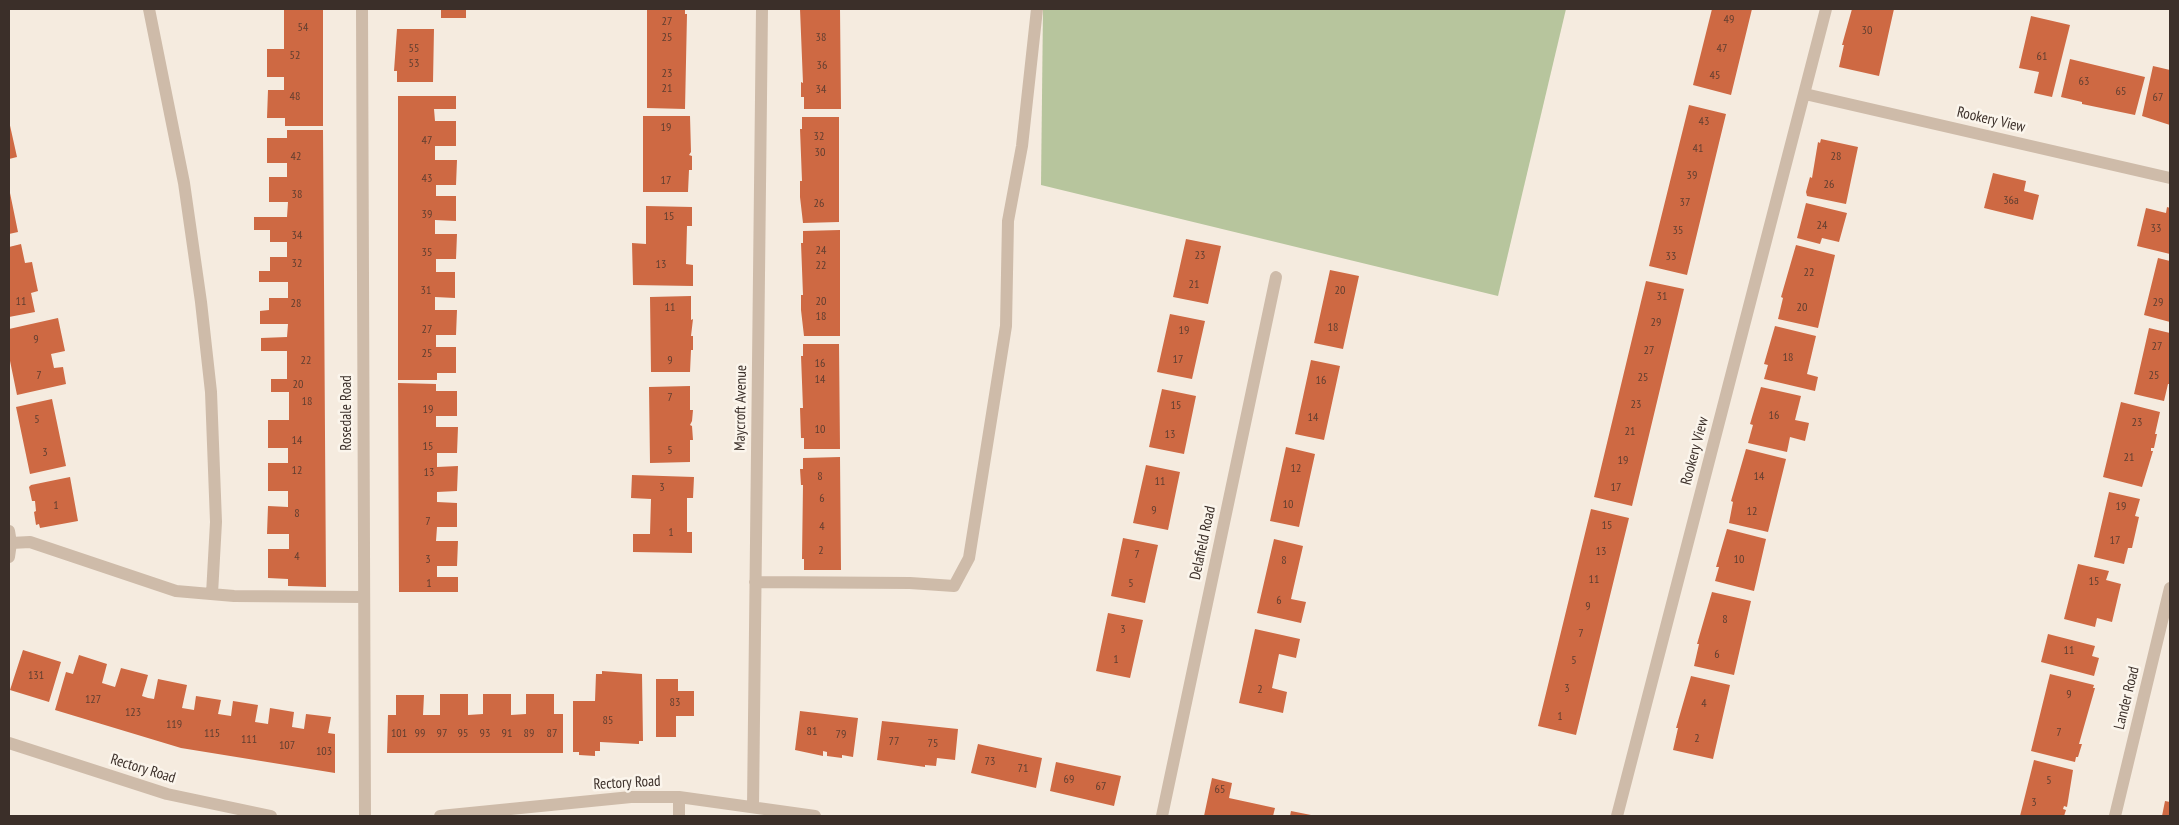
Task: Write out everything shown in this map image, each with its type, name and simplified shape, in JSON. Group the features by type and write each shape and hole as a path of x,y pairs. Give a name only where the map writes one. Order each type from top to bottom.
{"street":[{"path":"149,9 184,183 201,302 211,392 216,522 212,594"},
{"name":"Rosedale Road","path":"362,9 365,816"},
{"name":"Maycroft Avenue","path":"753,807 762,9"},
{"path":"755,582 910,583 954,586 969,558 1006,326 1008,221 1022,146 1037,9"},
{"name":"Rookery View","path":"1617,816 1826,9"},
{"name":"Rookery View","path":"1805,94 2170,178"},
{"name":"Delafield Road","path":"1162,816 1276,277"},
{"path":"9,557 10,537 176,591 212,594 364,597"},
{"name":"Lander Road","path":"2115,816 2170,588"},
{"name":"Rectory Road","path":"9,743 167,794 271,816"},
{"name":"Rectory Road","path":"440,816 631,797 680,797 815,816"},
{"path":"679,816 680,797"}],"green space":[{"path":"1043,9 1566,9 1498,296 1041,185"}],"building":[{"path":"284,9 323,9 323,126 285,126 285,118 267,118 268,90 284,90 284,77 267,77 267,49 284,49"},
{"path":"441,9 466,9 466,18 441,18"},
{"path":"647,9 685,9 685,14 687,14 685,109 647,108"},
{"path":"800,9 840,9 841,109 804,109 804,97 801,97 801,82 803,83"},
{"path":"1712,9 1752,9 1731,95 1693,85"},
{"path":"1852,9 1894,9 1879,76 1839,67 1844,45 1842,45"},
{"path":"2031,16 2070,25 2052,97 2034,93 2039,72 2019,68"},
{"path":"397,29 434,29 433,82 397,82 397,71 394,71"},
{"path":"2070,59 2145,77 2135,115 2082,104 2082,102 2061,97"},
{"path":"2153,66 2170,70 2170,125 2142,116"},
{"path":"398,96 456,96 456,109 434,109 435,121 456,121 456,146 435,146 435,160 457,160 456,185 436,185 436,196 456,196 456,221 435,220 435,234 457,234 456,259 436,259 436,272 455,272 455,298 435,297 435,310 457,310 456,335 436,335 436,347 456,347 456,373 437,373 437,380 398,380"},
{"path":"1689,105 1726,114 1687,275 1649,266"},
{"path":"643,116 690,116 691,152 689,155 692,156 692,170 689,170 688,192 643,192"},
{"path":"802,117 839,117 839,222 803,223 800,197 800,181 802,181 800,129 802,129"},
{"path":"9,121 17,157 9,159"},
{"path":"287,130 323,130 326,587 288,586 288,579 268,578 268,549 289,549 289,534 267,534 268,506 288,507 288,491 268,491 268,463 288,463 288,448 268,448 268,420 289,420 289,392 271,392 271,379 287,379 287,351 261,351 261,338 287,337 288,324 260,324 260,311 269,310 269,298 288,298 288,282 259,282 259,271 270,271 270,257 287,257 287,242 270,242 270,230 254,230 254,217 287,217 288,202 269,202 269,177 287,177 287,163 267,163 267,138 287,138"},
{"path":"1821,139 1858,147 1846,204 1807,196 1806,192 1810,177 1812,178 1818,142 1820,143"},
{"path":"1993,173 2026,181 2024,191 2039,195 2033,220 1984,208"},
{"path":"9,194 18,232 9,234"},
{"path":"1806,203 1847,213 1839,242 1822,238 1820,244 1797,238"},
{"path":"646,206 692,207 692,226 687,226 686,264 693,265 693,286 633,285 632,243 646,244"},
{"path":"2167,207 2170,208 2170,254 2137,246 2146,208 2166,213"},
{"path":"840,230 840,336 804,336 801,310 801,295 803,295 801,243 803,243 803,231"},
{"path":"1186,239 1221,246 1208,304 1173,297"},
{"path":"21,244 25,263 32,262 38,291 31,293 35,312 9,317 9,247"},
{"path":"1796,245 1835,255 1818,328 1778,319 1783,298 1781,297"},
{"path":"2158,258 2170,261 2170,322 2144,315"},
{"path":"1330,270 1359,276 1343,349 1314,343"},
{"path":"1646,281 1684,289 1632,506 1594,497"},
{"path":"691,296 693,350 691,350 690,372 651,372 650,297"},
{"path":"1170,314 1205,321 1192,379 1157,372"},
{"path":"58,318 65,351 51,354 54,368 63,367 66,384 17,395 9,356 9,329"},
{"path":"1775,326 1816,336 1807,374 1818,377 1815,391 1764,379 1768,365 1764,364"},
{"path":"2149,328 2170,333 2170,384 2168,384 2164,401 2134,394"},
{"path":"803,344 839,344 840,449 804,449 804,438 801,438 800,408 803,408 801,356 803,356"},
{"path":"1311,360 1340,366 1324,440 1295,434"},
{"path":"398,383 436,384 436,391 457,391 457,416 436,416 436,427 458,427 457,453 437,453 437,467 458,466 457,491 437,492 437,502 457,503 457,527 437,527 436,541 458,541 457,566 437,566 437,577 458,577 458,592 399,592"},
{"path":"690,386 690,410 693,410 690,425 692,426 693,440 690,440 690,462 650,463 649,387"},
{"path":"1761,387 1801,396 1795,420 1809,423 1805,441 1790,437 1787,452 1748,443 1753,425 1750,424"},
{"path":"1162,389 1196,396 1184,454 1149,447"},
{"path":"52,399 66,466 30,474 16,407"},
{"path":"2121,402 2160,412 2154,448 2151,448 2151,451 2153,451 2142,487 2103,477"},
{"path":"1286,447 1315,454 1299,527 1270,521"},
{"path":"1746,449 1786,459 1768,532 1729,523 1733,502 1731,501"},
{"path":"840,457 841,570 804,570 804,559 802,559 803,485 801,485 800,469 803,469 803,458"},
{"path":"1146,465 1180,472 1168,530 1133,523"},
{"path":"632,475 694,477 693,498 687,498 687,532 692,532 692,553 633,552 633,534 650,534 651,499 631,498"},
{"path":"70,477 78,521 40,528 39,524 36,525 35,501 32,501 29,487"},
{"path":"2109,492 2140,499 2135,516 2139,517 2132,548 2128,548 2124,564 2094,557"},
{"path":"1591,509 1629,518 1576,735 1538,726"},
{"path":"1727,529 1766,539 1754,591 1715,581 1719,567 1716,567"},
{"path":"1123,538 1158,545 1145,603 1111,596"},
{"path":"1274,539 1303,546 1291,599 1306,602 1301,623 1257,613"},
{"path":"2078,564 2109,571 2106,580 2121,584 2112,622 2097,618 2095,627 2064,619"},
{"path":"1712,592 1751,601 1734,675 1694,666 1699,644 1697,644"},
{"path":"1108,613 1143,620 1130,678 1096,671"},
{"path":"1255,629 1300,639 1296,658 1279,654 1272,688 1287,692 1283,713 1239,703"},
{"path":"2048,634 2095,646 2092,656 2099,658 2094,676 2041,662"},
{"path":"23,650 61,662 49,702 10,690"},
{"path":"79,655 107,664 102,683 115,687 121,668 148,675 142,696 148,698 154,699 158,679 187,685 182,708 194,710 196,696 221,700 218,714 231,716 233,701 258,705 255,722 268,724 270,708 294,712 292,727 304,729 306,714 331,717 328,733 335,734 335,773 181,748 55,710 66,672 73,674"},
{"path":"602,671 642,674 643,741 639,741 639,744 600,742 600,751 595,751 595,756 579,755 579,752 573,752 573,701 595,701 596,674 602,674"},
{"path":"2050,674 2094,685 2093,688 2095,688 2079,744 2082,744 2075,762 2031,751"},
{"path":"1691,676 1730,685 1713,759 1673,750 1678,728 1676,728"},
{"path":"656,679 678,679 678,691 694,691 694,716 676,716 676,737 656,737"},
{"path":"440,694 468,694 468,715 483,714 483,694 511,694 511,715 526,714 526,694 554,694 554,714 563,714 563,753 387,753 388,715 396,715 396,695 424,695 423,715 440,715"},
{"path":"800,711 858,718 853,757 842,755 842,758 827,756 827,752 823,751 823,756 795,750"},
{"path":"882,721 958,729 955,760 937,758 936,766 925,765 925,767 877,760"},
{"path":"978,744 1042,758 1036,788 971,773"},
{"path":"2034,760 2073,770 2067,807 2064,806 2063,809 2066,810 2064,816 2020,816"},
{"path":"1056,762 1121,776 1114,806 1050,791"},
{"path":"1212,778 1232,783 1229,798 1275,808 1273,816 1204,816"},
{"path":"2165,801 2170,802 2170,816 2162,816"},
{"path":"1291,811 1311,815 1311,816 1290,816"}]}
